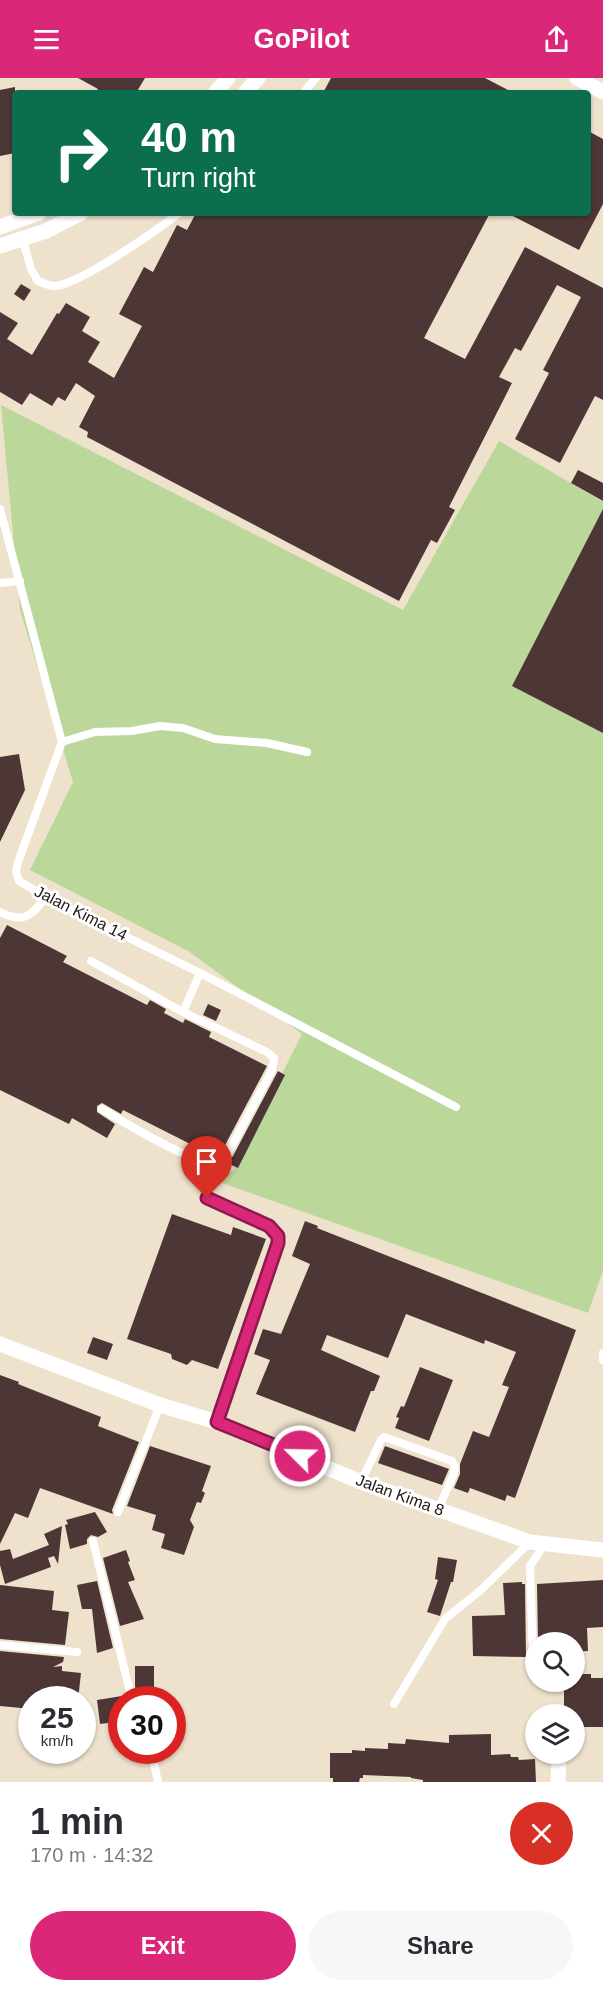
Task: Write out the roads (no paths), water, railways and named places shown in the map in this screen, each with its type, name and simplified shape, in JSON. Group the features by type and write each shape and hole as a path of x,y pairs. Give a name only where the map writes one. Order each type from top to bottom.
{"street":[{"path":"218,90 228,78"},
{"path":"248,90 258,78"},
{"path":"577,78 603,92"},
{"path":"0,227 31,216"},
{"path":"0,246 46,231 75,216"},
{"name":"Jalan Kima 8","path":"0,1344 160,1405 217,1422 361,1482 537,1544 603,1550"},
{"path":"558,1782 559,1764"}],"lane":[{"path":"306,90 316,78"},
{"path":"23,240 31,269 38,281 56,286 83,275 175,216"},
{"path":"0,509 62,742 95,732 132,731 160,726 183,729 215,739 267,743 307,752"},
{"path":"0,583 20,581"},
{"name":"Jalan Kima 14","path":"62,742 16,871 19,881 46,897 200,973 456,1107"},
{"path":"0,912 12,918 24,918 33,913 46,897"},
{"path":"91,961 183,1012 267,1052 274,1058 272,1070 228,1153 218,1162 209,1162 162,1144 102,1109"},
{"path":"183,1012 200,973"},
{"path":"207,1198 269,1226 278,1236 278,1243 217,1422"},
{"path":"603,1353 603,1360"},
{"path":"118,1512 160,1405"},
{"path":"361,1482 381,1440 387,1437 452,1461 455,1467 438,1510"},
{"path":"93,1541 129,1686"},
{"path":"532,1632 530,1566 537,1544"},
{"path":"394,1704 446,1619 537,1544"},
{"path":"0,1645 77,1652"},
{"path":"154,1764 158,1782"}]}
